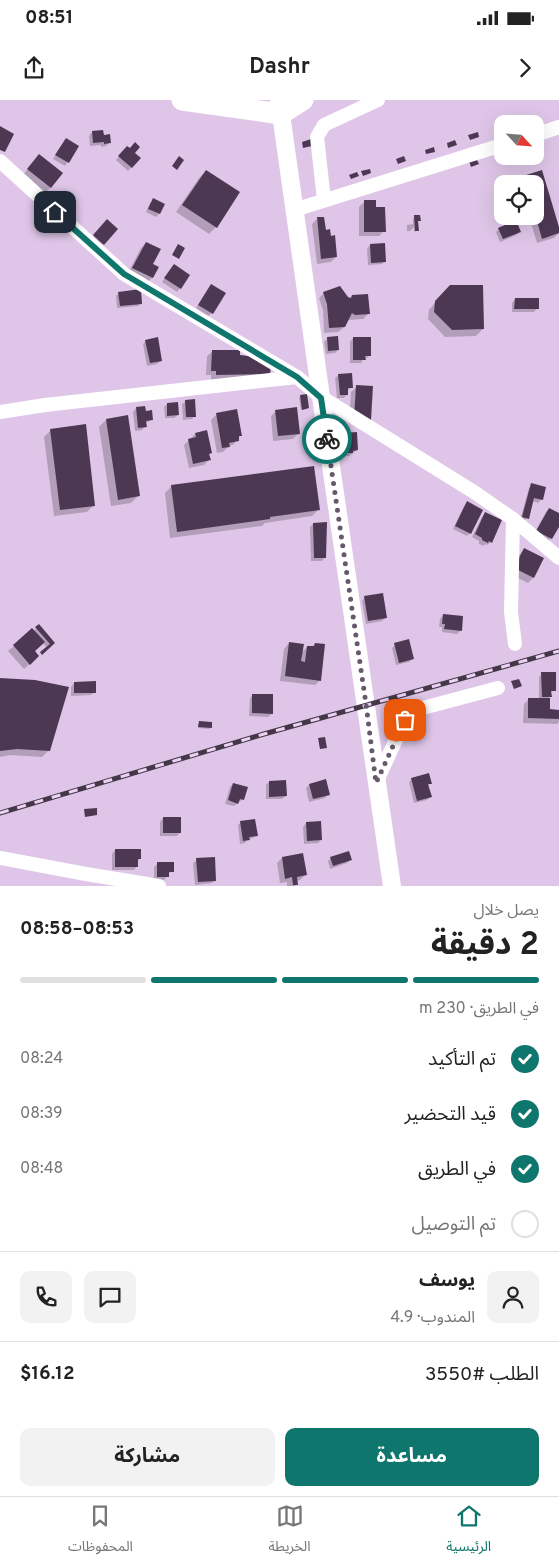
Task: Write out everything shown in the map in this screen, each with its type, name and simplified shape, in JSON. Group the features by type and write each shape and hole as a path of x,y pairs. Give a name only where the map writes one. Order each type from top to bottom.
{"highway":[{"path":"182,100 280,107 303,100"}],"main road":[{"path":"280,107 392,886"}],"street":[{"path":"324,200 317,138 324,125 378,100"},
{"path":"544,132 559,127"},
{"path":"294,210 494,147"},
{"path":"0,161 124,274 297,377 321,398 474,492 513,519 559,558"},
{"path":"0,412 45,405 297,377"},
{"path":"513,519 511,612 515,644"},
{"path":"376,783 405,720 419,709 498,688"},
{"path":"0,858 159,886"}],"building":[{"path":"0,126 14,134 5,152 0,150"},
{"path":"103,130 104,135 110,134 111,143 93,143 92,131"},
{"path":"478,132 479,137 470,140 468,135"},
{"path":"66,138 79,146 69,163 55,155"},
{"path":"311,139 312,146 303,148 302,142"},
{"path":"455,140 457,145 448,148 447,143"},
{"path":"135,142 140,147 135,153 141,158 132,168 118,156 127,146 130,148"},
{"path":"434,147 435,152 426,154 425,150"},
{"path":"39,154 63,173 51,188 27,169"},
{"path":"179,156 184,160 177,170 172,166"},
{"path":"404,156 406,161 398,164 396,159"},
{"path":"476,158 479,164 471,167 469,161"},
{"path":"370,169 371,173 363,176 361,171"},
{"path":"206,170 240,192 217,228 182,205"},
{"path":"542,170 543,175 526,175"},
{"path":"357,172 359,176 351,179 349,175"},
{"path":"544,177 559,227 559,233 542,239 538,225 544,225"},
{"path":"153,198 165,204 160,214 148,209"},
{"path":"364,200 376,200 376,207 385,207 386,232 364,232"},
{"path":"414,215 420,215 421,221 418,221 419,231 415,231"},
{"path":"317,217 324,217 326,230 330,229 331,236 335,235 337,257 321,259"},
{"path":"107,219 118,229 104,245 93,235"},
{"path":"505,225 518,225 521,232 503,239 498,228"},
{"path":"146,242 161,249 153,264 159,267 153,278 132,268"},
{"path":"385,243 386,262 371,263 370,244"},
{"path":"178,244 185,248 179,259 172,255"},
{"path":"174,264 190,275 181,289 164,278"},
{"path":"211,284 226,293 213,314 198,305"},
{"path":"450,285 483,285 484,329 452,330 434,312 435,301"},
{"path":"340,286 348,297 351,298 352,295 368,294 370,314 355,315 352,313 345,327 329,328 327,304 323,292"},
{"path":"141,289 142,304 120,306 118,292"},
{"path":"515,298 539,298 539,309 514,309"},
{"path":"338,336 339,350 328,351 327,337"},
{"path":"158,337 162,361 150,363 145,340"},
{"path":"353,337 371,337 371,356 365,356 366,360 353,360"},
{"path":"212,350 240,350 240,355 256,357 271,367 270,374 216,375 216,371 211,371"},
{"path":"352,373 353,388 348,388 348,395 340,395 338,374"},
{"path":"356,385 373,386 371,420 354,419"},
{"path":"307,394 309,408 302,410 300,395"},
{"path":"195,399 196,417 186,417 185,400"},
{"path":"178,402 179,415 167,416 167,403"},
{"path":"145,406 146,411 152,410 153,420 146,421 147,427 138,428 136,407"},
{"path":"297,407 300,434 278,436 275,410"},
{"path":"237,409 242,436 239,436 239,441 229,443 230,447 222,448 216,413"},
{"path":"128,415 140,496 118,500 106,419"},
{"path":"86,424 95,506 60,510 50,429"},
{"path":"207,430 212,453 209,454 211,460 193,464 188,439 196,437 195,433"},
{"path":"357,432 358,450 353,451 353,453 343,453 342,433"},
{"path":"314,466 320,510 177,532 171,485"},
{"path":"531,483 546,487 543,500 534,498 529,519 522,517"},
{"path":"467,501 483,510 471,534 455,526"},
{"path":"549,508 559,513 559,527 552,539 536,531"},
{"path":"485,512 502,520 492,543 482,540 482,538 475,534"},
{"path":"327,522 326,558 314,558 313,523"},
{"path":"524,548 544,558 534,578 514,568"},
{"path":"383,593 387,618 368,621 364,596"},
{"path":"443,614 463,616 462,631 444,629 445,624 442,624"},
{"path":"39,624 55,643 42,655 40,652 50,644 35,627"},
{"path":"32,628 45,642 35,651 39,656 30,665 13,645"},
{"path":"409,639 414,659 399,663 394,643"},
{"path":"289,642 304,644 301,661 305,662 307,646 314,646 315,643 325,644 321,681 285,676"},
{"path":"541,672 556,672 556,691 551,691 552,697 542,697"},
{"path":"0,678 35,680 69,687 50,751 17,749 0,751"},
{"path":"519,679 522,686 514,689 511,681"},
{"path":"96,681 96,693 74,693 74,682"},
{"path":"252,694 273,694 273,714 252,713"},
{"path":"528,698 550,698 550,709 559,710 559,719 528,718"},
{"path":"199,721 212,722 212,728 198,727"},
{"path":"325,737 327,748 320,749 318,738"},
{"path":"429,773 432,784 428,784 432,797 417,801 411,778"},
{"path":"326,779 330,795 313,799 309,784"},
{"path":"286,780 287,796 269,797 269,781"},
{"path":"233,783 248,787 244,800 240,799 238,804 228,800"},
{"path":"97,808 97,815 85,817 84,809"},
{"path":"163,817 181,817 181,833 163,833"},
{"path":"255,819 258,836 249,837 250,840 243,841 240,821"},
{"path":"321,821 322,840 307,841 306,822"},
{"path":"115,849 141,849 141,859 138,859 138,867 115,867"},
{"path":"349,851 352,860 333,866 330,857"},
{"path":"303,853 307,875 297,877 298,885 293,885 292,877 285,879 282,857"},
{"path":"215,857 216,881 198,882 196,858"},
{"path":"157,862 174,862 174,872 169,872 169,877 157,877"}],"railway":[{"path":"0,813 264,734 559,651"}],"way so far":[{"path":"327,439 374,758 376,783 405,720"}],"route":[{"path":"55,212 124,274 297,377 321,398 327,439"}]}
